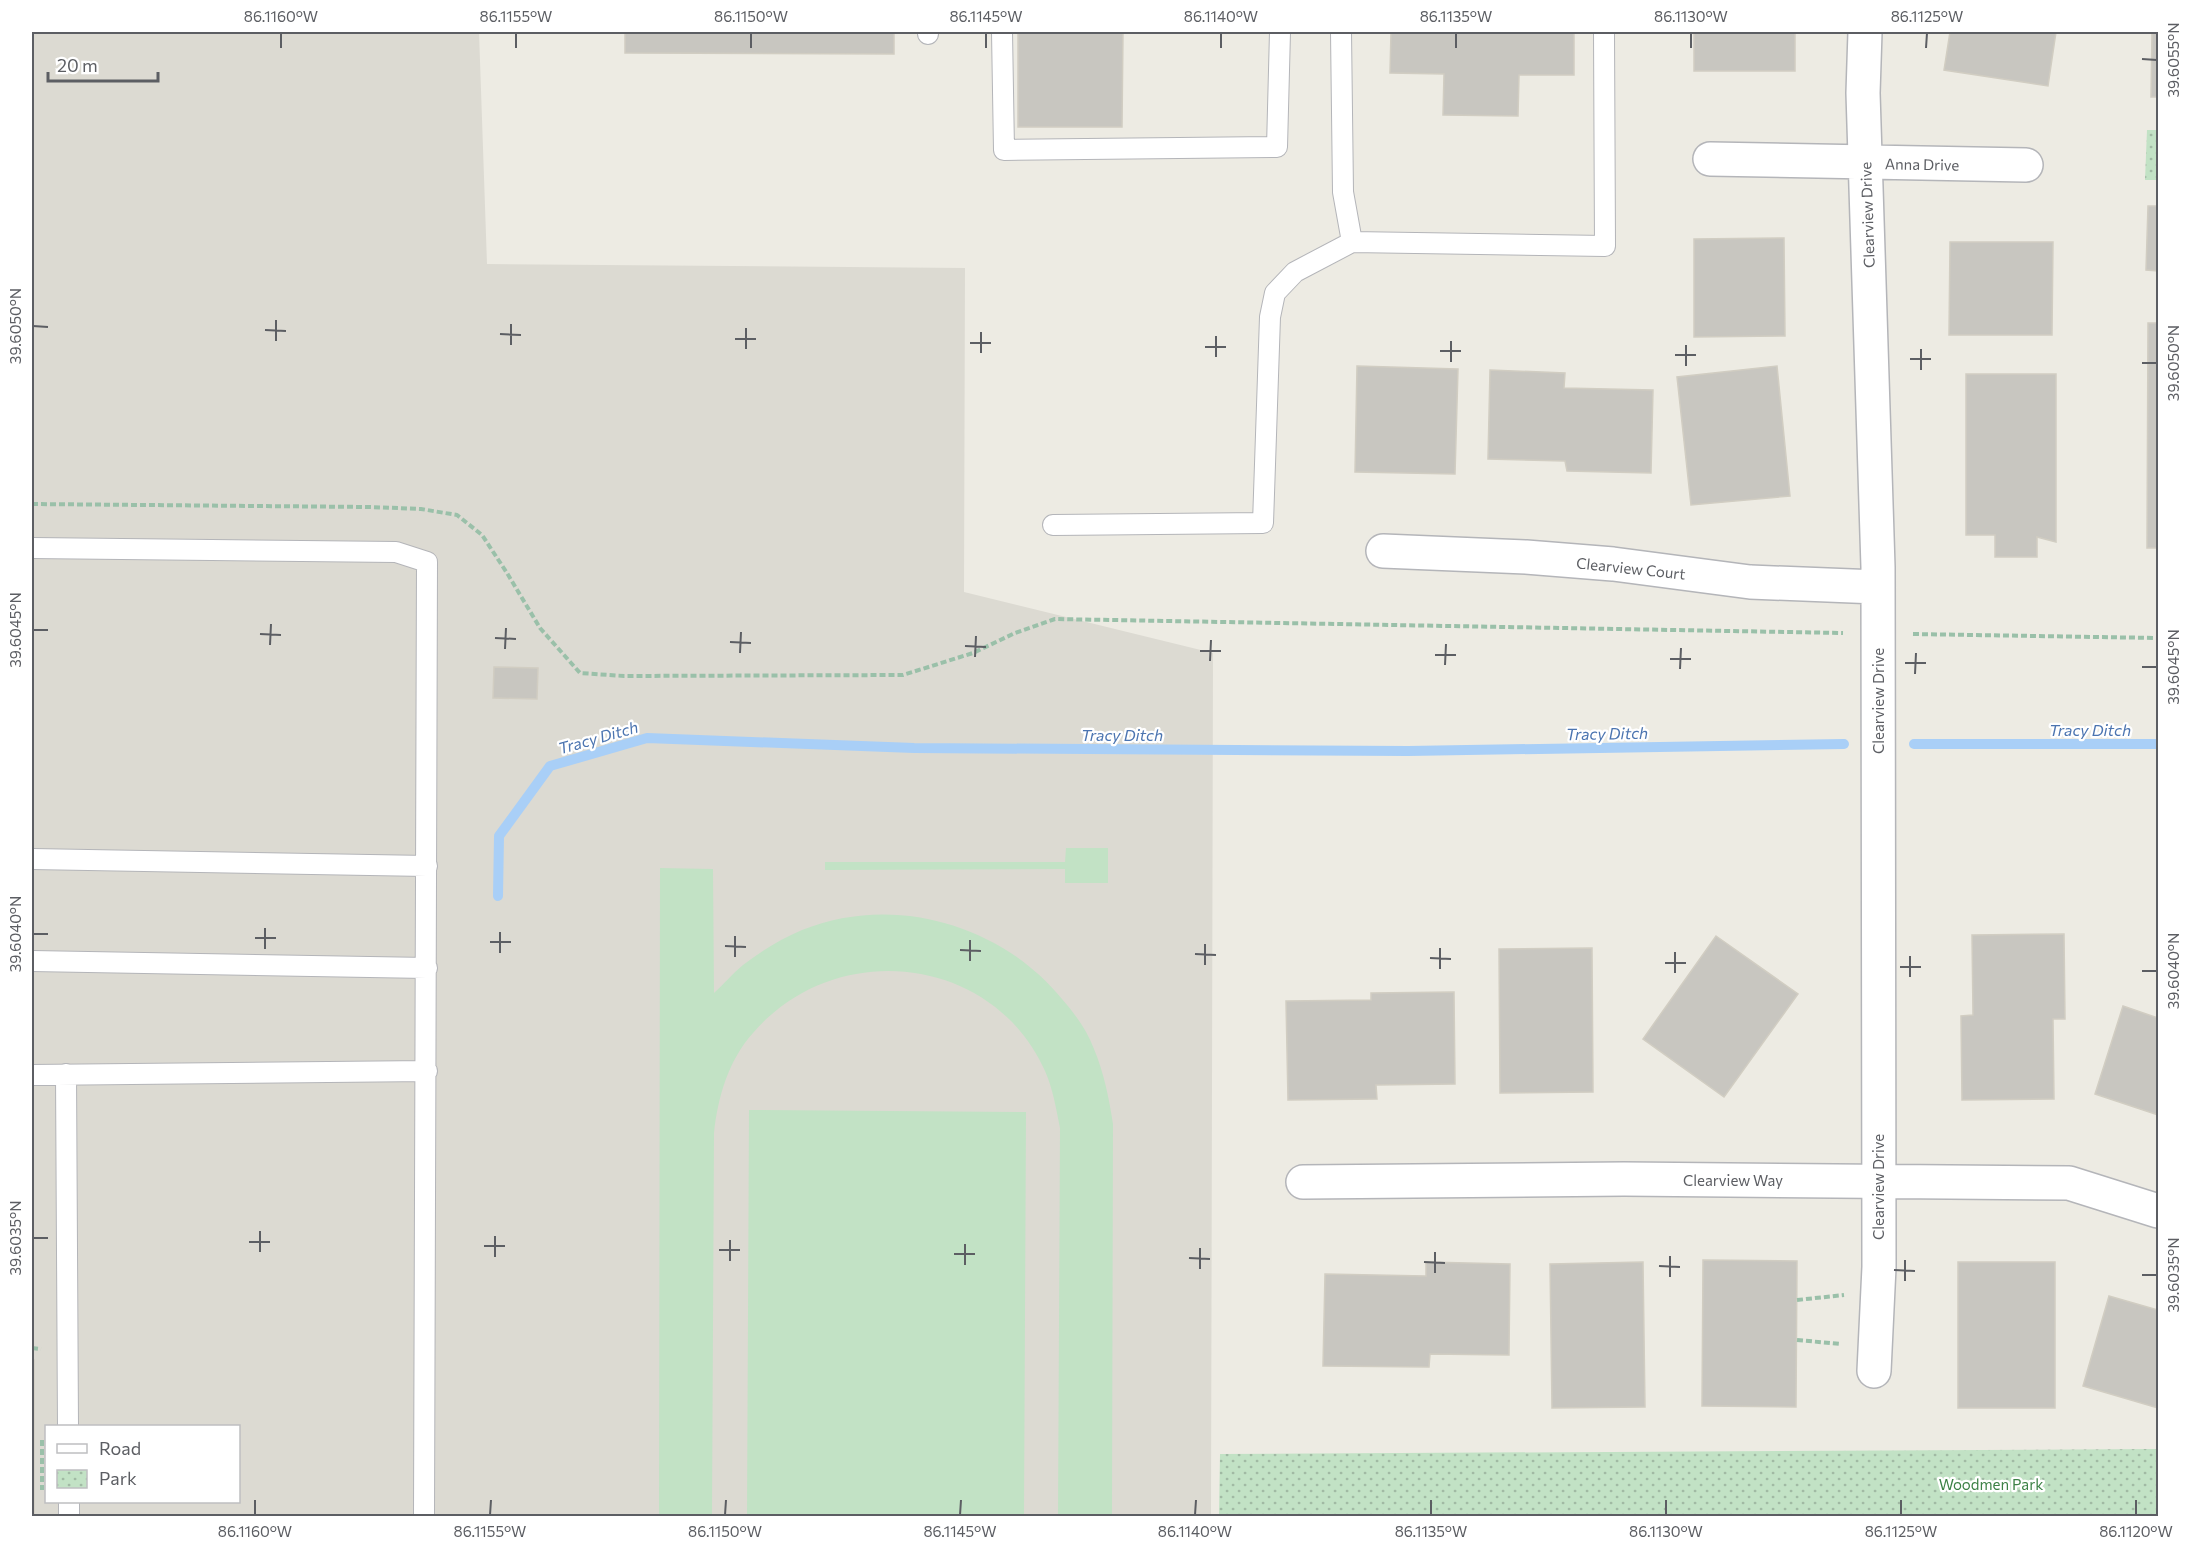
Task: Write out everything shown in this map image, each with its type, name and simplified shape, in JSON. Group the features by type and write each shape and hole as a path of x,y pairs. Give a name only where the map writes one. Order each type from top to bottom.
{"street":[{"name":"Clearview Drive","path":"1865,32 1863,93 1878,633 1878,1181 1874,1359"},
{"name":"Anna Drive","path":"1710,159 2026,165"},
{"name":"Clearview Court","path":"1383,551 1526,557 1613,564 1750,582 1877,587"},
{"name":"Clearview Way","path":"1303,1182 1624,1179 2069,1183 2158,1211"}],"lane":[{"path":"1002,32 1004,150 1277,147 1280,32"},
{"path":"1341,32 1343,192 1352,242"},
{"path":"1053,525 1263,524 1270,317 1275,293 1295,272 1352,242 1605,246 1604,32"},
{"path":"32,548 396,552 428,562 424,1516"},
{"path":"32,859 427,866"},
{"path":"32,961 427,968"},
{"path":"32,1075 427,1071"},
{"path":"66,1074 68,1425"}],"path":[{"path":"32,504 370,507 421,509 457,515 482,535 540,628 580,673 602,675 903,675 973,653 1015,633 1055,619 2158,638"},
{"path":"1797,1300 1877,1291"},
{"path":"1797,1340 1874,1359"}],"shaded area":[{"path":"32,32 479,32 487,264 965,268 964,592 1213,653 1211,1516 32,1516"}],"green space":[{"path":"2147,130 2158,130 2158,180 2145,180"},
{"path":"1066,848 1108,848 1108,883 1065,883 1065,869 825,870 825,862 1065,862"},
{"path":"660,868 713,869 714,993 750,960 779,941 802,930 837,919 872,915 908,916 943,922 977,934 1008,951 1037,973 1072,1010 1091,1042 1101,1067 1113,1124 1112,1516 1058,1516 1060,1128 1045,1071 1021,1032 988,1002 951,982 909,972 867,972 825,982 787,1003 744,1044 726,1080 718,1106 714,1133 712,1516 659,1516"},
{"path":"749,1110 1026,1112 1024,1516 747,1516"},
{"name":"Woodmen Park","path":"2158,1449 2158,1516 1219,1516 1220,1454"}],"building":[{"path":"625,32 894,32 894,54 625,53"},
{"path":"1018,32 1123,32 1122,127 1018,127"},
{"path":"1391,32 1574,32 1574,75 1519,75 1518,116 1443,115 1444,74 1390,73"},
{"path":"1694,32 1795,32 1795,71 1694,71"},
{"path":"1950,32 2056,32 2048,86 1944,70"},
{"path":"2152,32 2158,32 2158,97 2151,97"},
{"path":"2148,206 2158,206 2158,271 2146,270"},
{"path":"1784,238 1785,336 1694,337 1694,239"},
{"path":"1950,242 2053,242 2052,335 1949,335"},
{"path":"2148,323 2158,323 2158,548 2147,548"},
{"path":"1357,366 1458,369 1455,474 1355,472"},
{"path":"1777,366 1790,496 1691,505 1677,377"},
{"path":"1490,370 1565,373 1564,388 1653,390 1651,473 1567,471 1565,461 1488,459"},
{"path":"1966,374 2056,374 2056,542 2037,537 2037,557 1995,557 1995,535 1966,535"},
{"path":"494,667 538,668 537,699 493,698"},
{"path":"2064,934 2065,1019 2053,1019 2054,1099 1962,1100 1961,1016 1973,1015 1972,935"},
{"path":"1716,936 1798,994 1724,1097 1643,1039"},
{"path":"1592,948 1593,1092 1500,1093 1499,949"},
{"path":"1454,992 1455,1084 1376,1085 1377,1099 1288,1100 1286,1001 1371,1000 1371,993"},
{"path":"2123,1006 2158,1018 2158,1115 2095,1094"},
{"path":"1703,1260 1797,1261 1796,1407 1702,1406"},
{"path":"1426,1262 1510,1264 1509,1355 1430,1354 1429,1367 1323,1366 1325,1274 1426,1276"},
{"path":"1643,1262 1645,1407 1552,1408 1550,1264"},
{"path":"1958,1262 2055,1262 2055,1408 1958,1408"},
{"path":"2109,1296 2158,1310 2158,1408 2083,1386"},
{"path":"32,1360 34,1360 34,1516 32,1516"}],"waterway":[{"name":"Tracy Ditch","path":"498,896 499,836 550,766 647,738 914,748 1408,751 1844,744"},
{"name":"Tracy Ditch","path":"1914,744 2158,744"}]}
